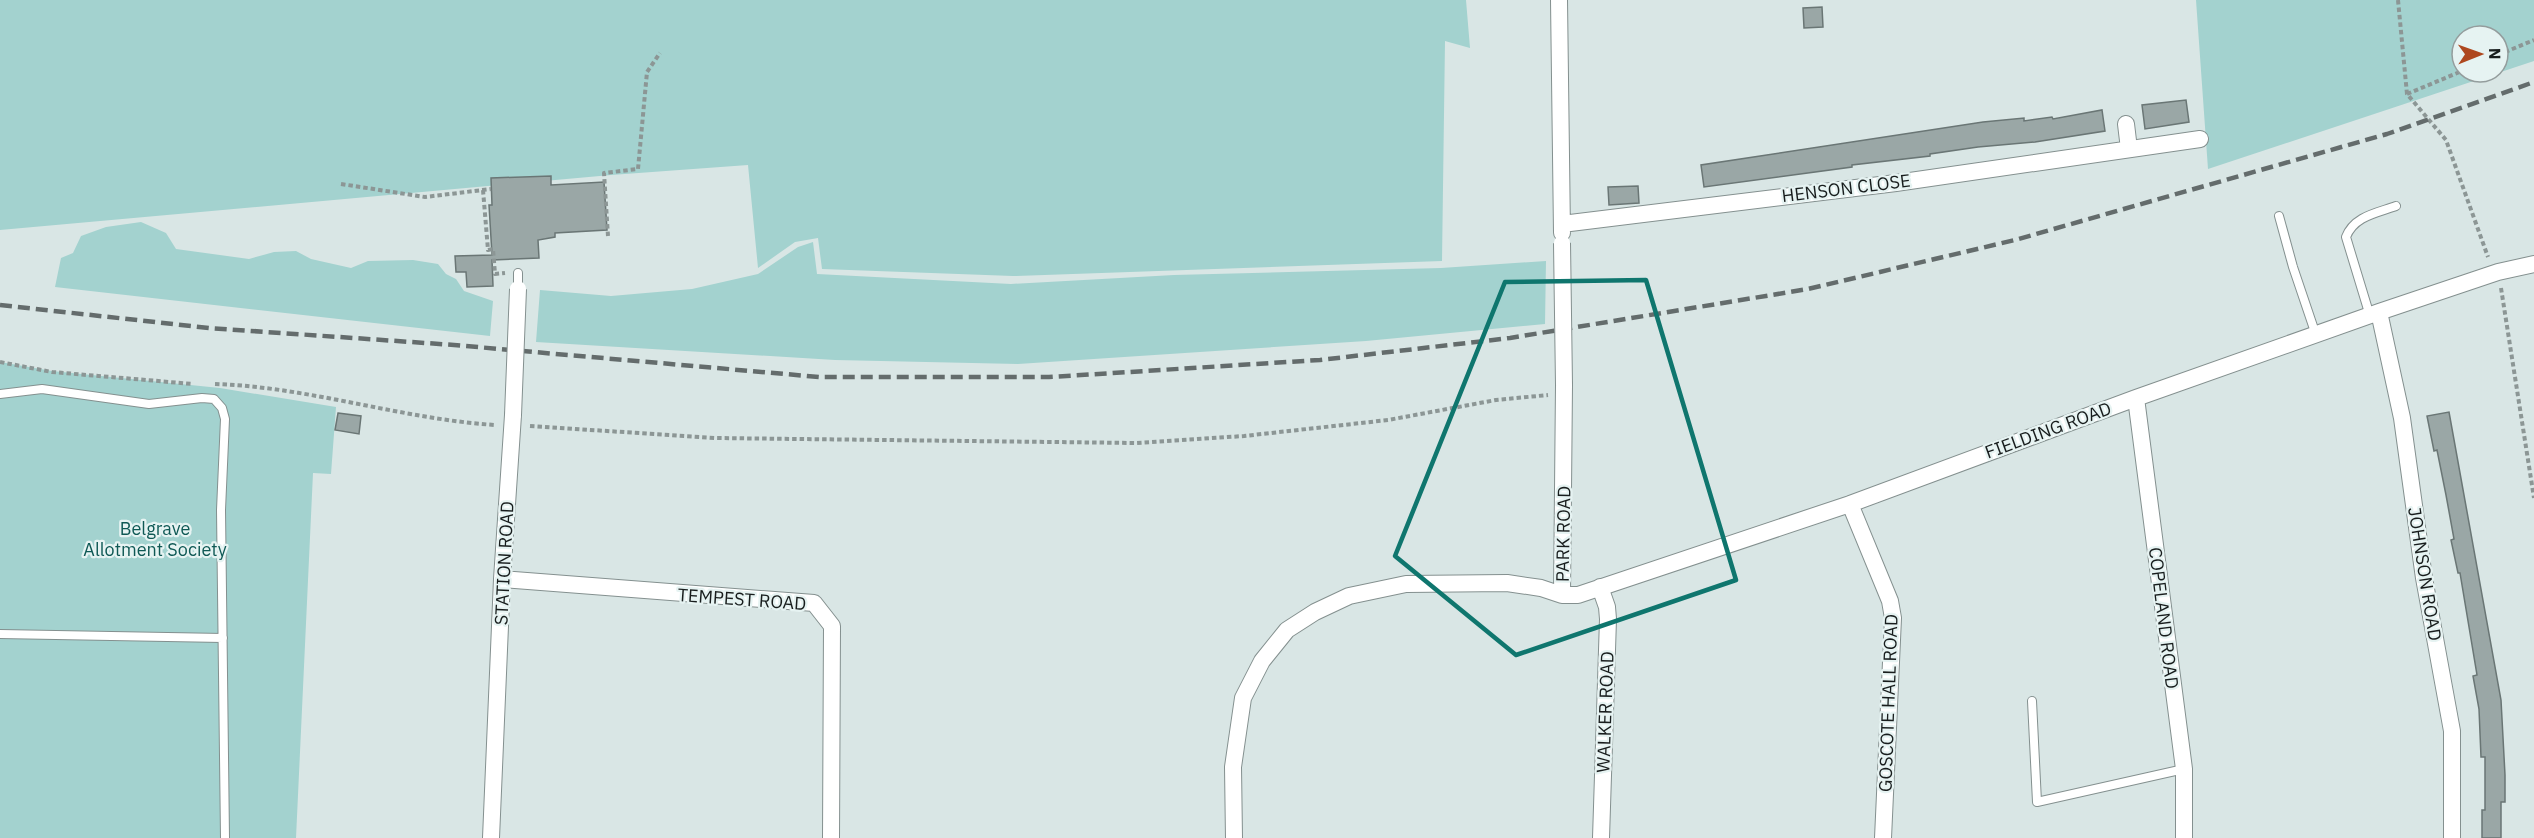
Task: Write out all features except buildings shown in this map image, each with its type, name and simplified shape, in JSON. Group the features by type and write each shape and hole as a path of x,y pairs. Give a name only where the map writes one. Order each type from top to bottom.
{"street":[{"name":"PARK ROAD","path":"1234,838 1233,767 1243,699 1262,661 1287,630 1316,612 1349,596 1406,584 1507,583 1541,588 1562,596 1564,389 1559,0"},
{"path":"2126,124 2129,149"},
{"name":"HENSON CLOSE","path":"1562,224 1896,183 2199,139"},
{"name":"FIELDING ROAD","path":"1562,596 1578,595 1850,504 2316,334 2498,272 2534,264"},
{"name":"STATION ROAD","path":"491,838 518,281"},
{"name":"JOHNSON ROAD","path":"2374,314 2402,418 2424,578 2452,731 2452,838"},
{"name":"COPELAND ROAD","path":"2136,398 2184,770 2184,838"},
{"name":"GOSCOTE HALL ROAD","path":"1850,504 1890,601 1893,618 1883,838"},
{"name":"TEMPEST ROAD","path":"502,579 814,603 832,626 831,838"},
{"name":"WALKER ROAD","path":"1600,587 1607,607 1608,619 1601,838"}],"lane":[{"path":"2374,314 2346,237 2349,228 2357,220 2396,206"},
{"path":"2279,216 2293,267 2316,334"},
{"path":"0,394 42,389 149,404 202,398 214,399 222,408 225,419 221,510 225,838"},
{"path":"0,634 223,638"},
{"path":"2032,701 2037,802 2184,770"}],"path":[{"path":"2398,0 2407,94 2446,140 2487,256 2498,272 2534,498"},
{"path":"2510,50 2534,40"},
{"path":"608,236 604,172 638,169 647,72 660,53"},
{"path":"2407,94 2450,76"},
{"path":"341,184 425,197 491,189"},
{"path":"483,189 488,250 493,249 495,274 518,281"},
{"path":"0,362 52,372 202,384"},
{"path":"213,384 258,386 454,422 512,420 715,438 1137,443 1244,436 1388,420 1564,389"}],"highlighted area":[{"path":"1646,280 1736,580 1516,655 1395,556 1505,282"}],"green space":[{"path":"0,0 1466,0 1470,48 1445,41 1442,261 1013,276 822,269 818,238 795,242 758,268 748,165 611,175 0,230"},
{"path":"2196,0 2534,0 2534,61 2510,69 2510,24 2450,24 2450,84 2465,84 2208,169"},
{"path":"141,222 166,233 176,249 249,259 274,252 296,251 311,259 351,268 368,261 413,260 438,264 446,274 456,279 464,291 493,301 490,336 55,287 61,258 73,253 81,236 106,227"},
{"path":"813,242 817,274 1011,284 1174,275 1441,268 1546,261 1545,324 1366,341 1018,364 835,360 536,342 540,290 611,296 692,289 758,274 798,247"},
{"name":"Belgrave Allotment Society","path":"0,362 52,371 220,388 336,407 331,474 313,473 296,838 0,838"}],"railway":[{"path":"0,305 209,328 454,345 819,377 1049,377 1320,360 1510,338 1808,289 2015,240 2387,134 2534,82"}]}
